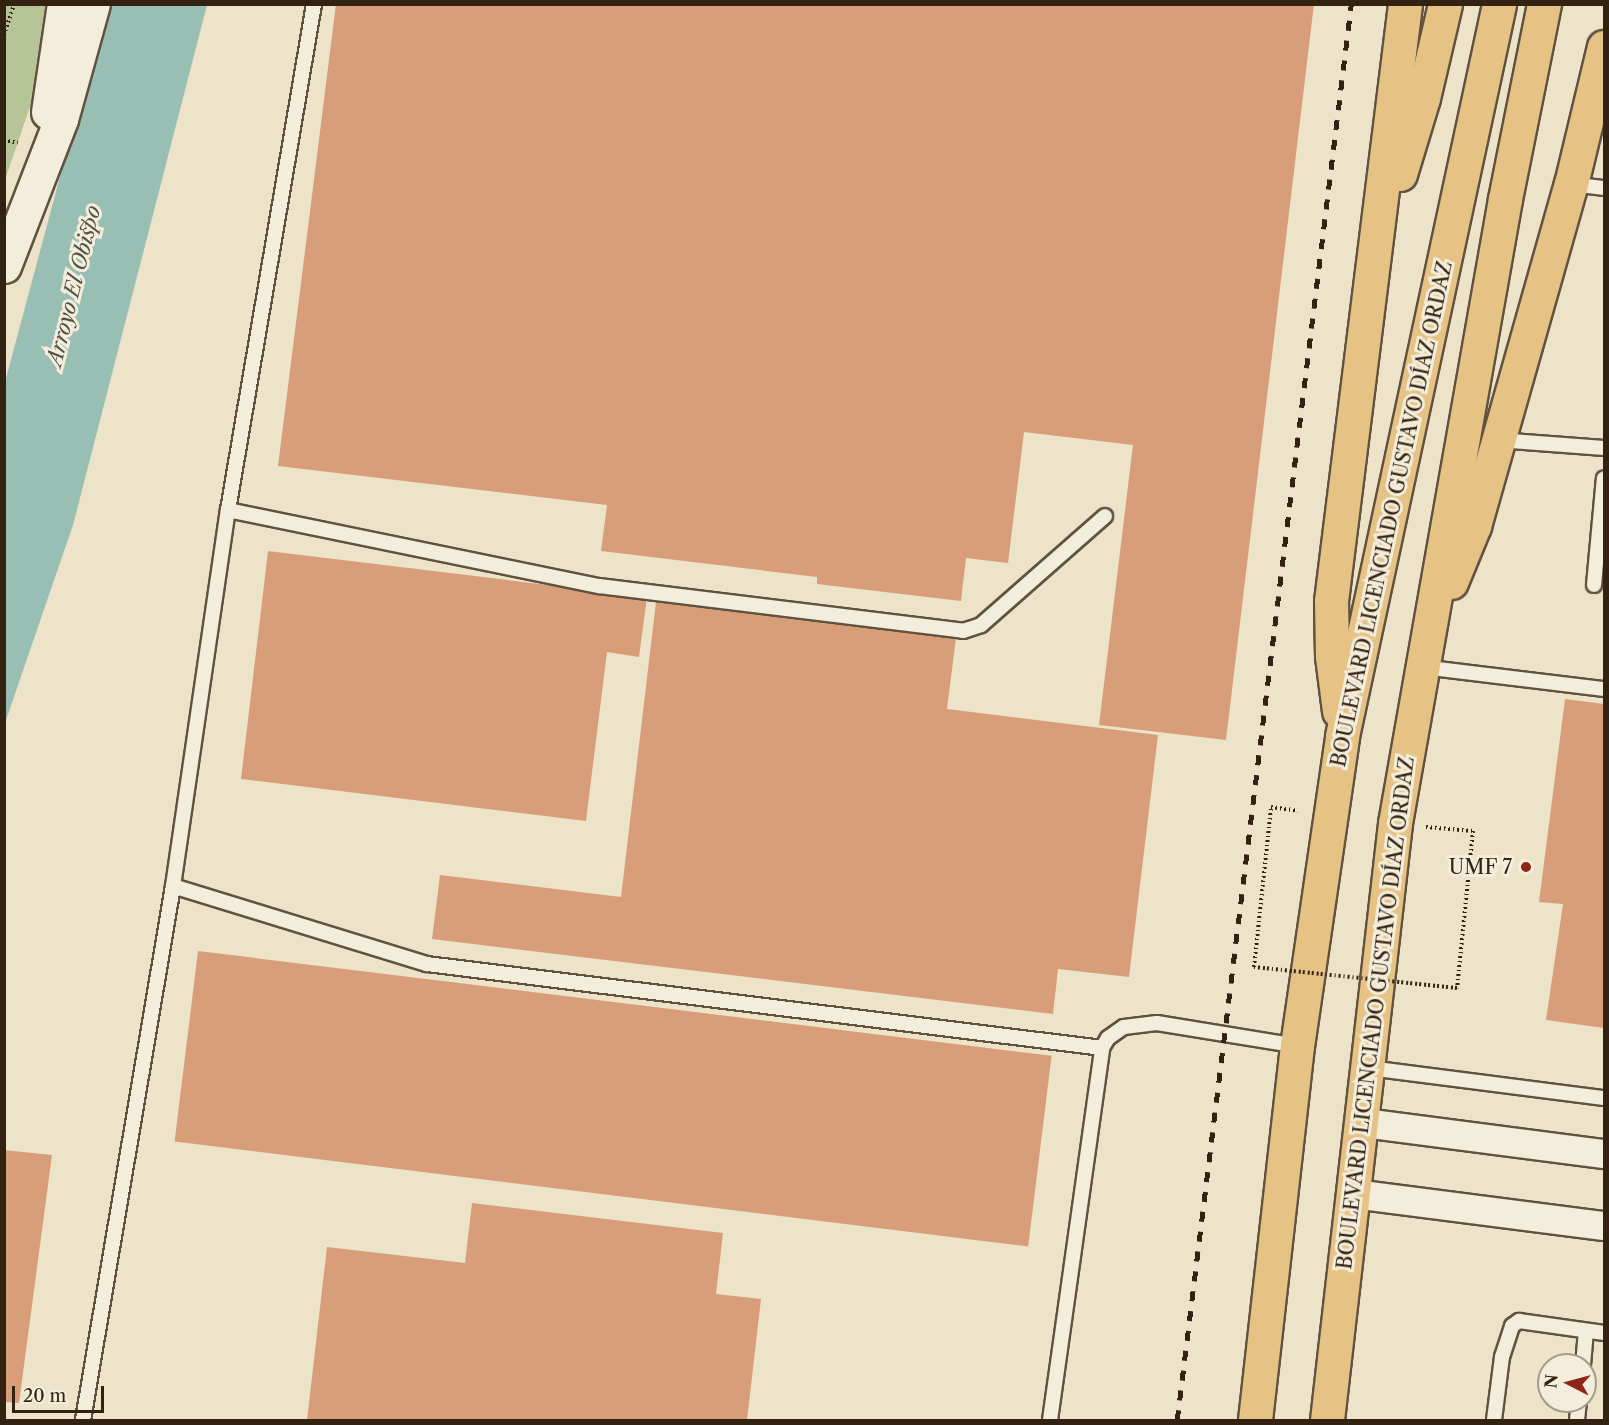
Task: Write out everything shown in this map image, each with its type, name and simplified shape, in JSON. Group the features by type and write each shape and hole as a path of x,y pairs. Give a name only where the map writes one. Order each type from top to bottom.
{"main road":[{"path":"1342,736 1332,656 1331,601 1405,4"},
{"path":"1379,226 1414,132 1445,4"},
{"name":"BOULEVARD LICENCIADO GUSTAVO DÍAZ ORDAZ","path":"1255,1420 1297,1046 1342,736 1499,4"},
{"name":"BOULEVARD LICENCIADO GUSTAVO DÍAZ ORDAZ","path":"1327,1420 1364,1123 1395,824 1505,199 1544,4"},
{"path":"1429,633 1474,526 1571,184 1603,62"}],"street":[{"path":"40,176 64,4"},
{"path":"4,266 40,176 71,89 93,4"},
{"path":"1364,1123 1605,1154"},
{"path":"1354,1194 1605,1226"}],"lane":[{"path":"83,1420 173,886 228,510 314,4"},
{"path":"1571,184 1605,188"},
{"path":"1498,440 1605,448"},
{"path":"1594,585 1605,478"},
{"path":"228,510 599,586 963,631 981,625 1105,516"},
{"path":"1422,667 1605,689"},
{"path":"173,886 427,964 1102,1048"},
{"path":"1050,1420 1102,1048 1108,1038 1124,1028 1157,1023 1297,1046"},
{"path":"1369,1068 1605,1098"},
{"path":"1494,1420 1502,1357 1512,1326 1519,1321 1605,1333"},
{"path":"1584,1353 1586,1331"}],"path":[{"path":"4,35 14,4"},
{"path":"1271,807 1254,967 1456,988 1473,831 1395,824"}],"green space":[{"path":"5,5 52,5 40,77 5,180"}],"water":[{"name":"Arroyo El Obispo","path":"106,5 207,5 73,525 5,723 5,382"}],"building":[{"path":"336,4 1314,4 1226,740 1099,725 1133,445 1024,432 1008,563 966,558 961,601 817,584 817,577 601,551 607,505 278,466"},
{"path":"268,551 647,597 639,657 607,652 586,821 241,779"},
{"path":"656,602 956,638 947,709 1158,735 1129,977 1058,969 1053,1014 432,939 440,875 621,897"},
{"path":"1565,699 1604,704 1604,1028 1546,1020 1563,904 1539,902"},
{"path":"198,951 1052,1056 1028,1246 175,1142"},
{"path":"4,1150 52,1155 19,1403 4,1402"},
{"path":"472,1203 723,1233 716,1294 761,1299 747,1420 307,1420 327,1247 465,1263"}],"railway":[{"path":"1177,1420 1351,4"}],"place":[{"name":"UMF 7","path":"1526,867"}]}
